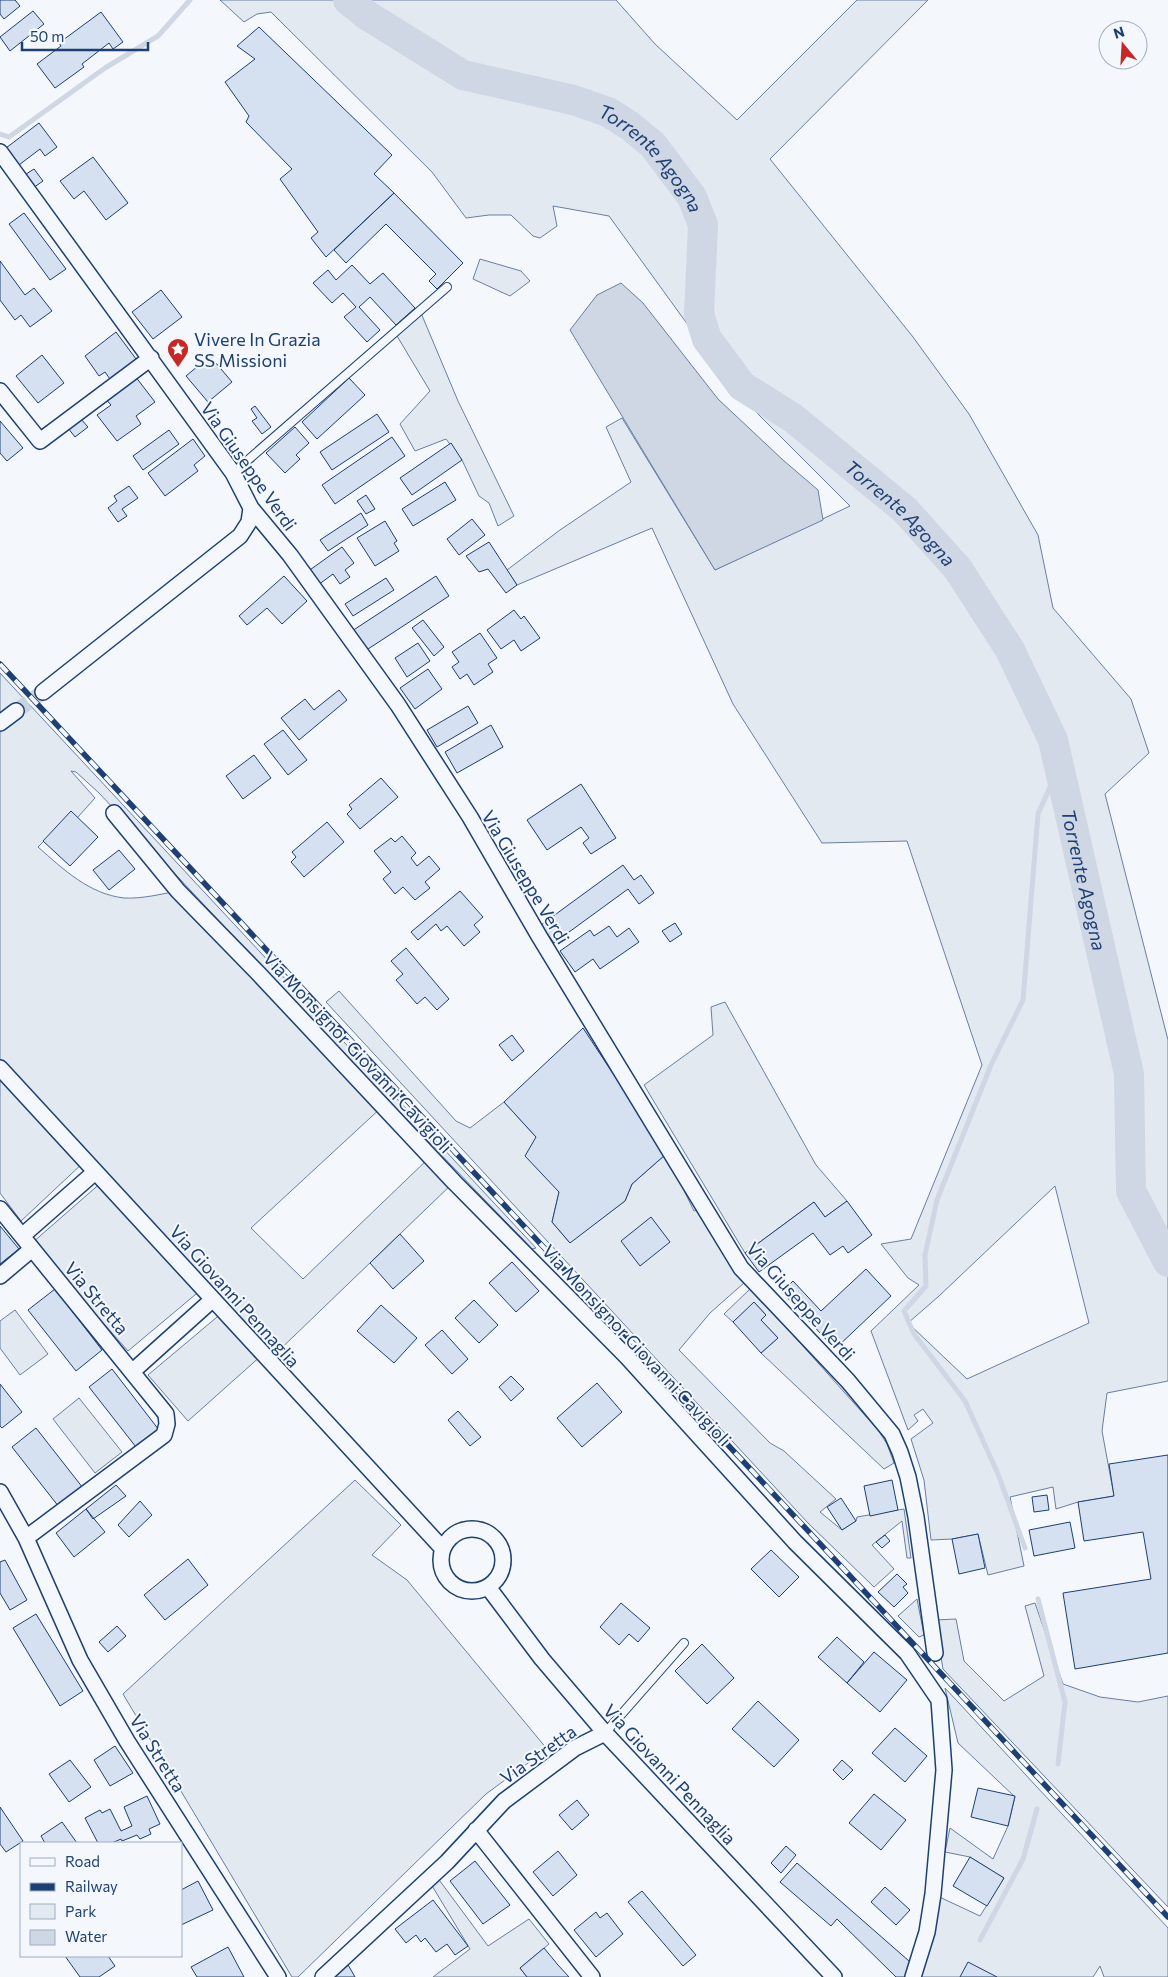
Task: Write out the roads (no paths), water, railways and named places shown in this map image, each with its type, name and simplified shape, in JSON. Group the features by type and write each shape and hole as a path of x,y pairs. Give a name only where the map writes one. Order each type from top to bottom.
{"street":[{"name":"Via Giuseppe Verdi","path":"0,152 233,472 251,508 290,555 398,705 470,817 539,936 741,1268 848,1381 892,1434 905,1469 916,1517 935,1654"},
{"path":"0,390 40,441 151,358"},
{"path":"43,692 240,536 248,522 251,508"},
{"name":"Via Monsignor Giovanni Cavigioli","path":"114,812 178,891 278,994 454,1182 627,1357 795,1542 907,1653 939,1700 944,1770 933,1894 927,1932 913,1977"},
{"name":"Via Giovanni Pennaglia","path":"0,1068 443,1549"},
{"path":"22,1236 96,1172"},
{"name":"Via Stretta","path":"0,1209 133,1371 166,1414 168,1424 164,1435 26,1538"},
{"path":"0,1276 32,1249"},
{"path":"133,1371 212,1300"},
{"name":"Via Stretta","path":"0,1492 26,1538 85,1668 127,1741 255,1938 278,1977"},
{"path":"470,1528 482,1530 493,1536 501,1545 504,1557 503,1569 497,1580 488,1587 476,1591 463,1590 452,1584 444,1574 441,1562 443,1549 449,1539 459,1532 470,1528"},
{"name":"Via Giovanni Pennaglia","path":"488,1587 542,1659 605,1733 834,1977"},
{"name":"Via Stretta","path":"323,1977 447,1862 504,1800 575,1748 605,1733"},
{"path":"476,1830 592,1977"}],"lane":[{"path":"233,472 447,287"},
{"path":"605,1733 684,1643"}],"water":[{"path":"621,283 643,303 718,399 818,490 823,520 715,570 570,330 597,295"}],"waterway":[{"path":"0,134 9,137 105,68 158,36 190,0"},
{"name":"Torrente Agogna","path":"348,0 365,14 463,75 573,100 608,112 630,126 653,145 692,197 703,225 699,314 707,339 742,386 793,418 905,510 958,569 1010,650 1053,740 1129,1074 1131,1191 1168,1262"},
{"path":"1025,1548 998,1474 965,1401 914,1334 904,1311 926,1286 925,1255 937,1200 991,1065 1023,1000 1038,814 1059,767"},
{"path":"1038,1599 1065,1702 1058,1764"},
{"path":"980,1940 1023,1859 1037,1809"}],"tunnel":[{"path":"16,711 43,692"}],"railway":[{"path":"0,664 1168,1917"}],"place":[{"name":"Vivere In Grazia SS Missioni","path":"178,368"}]}
